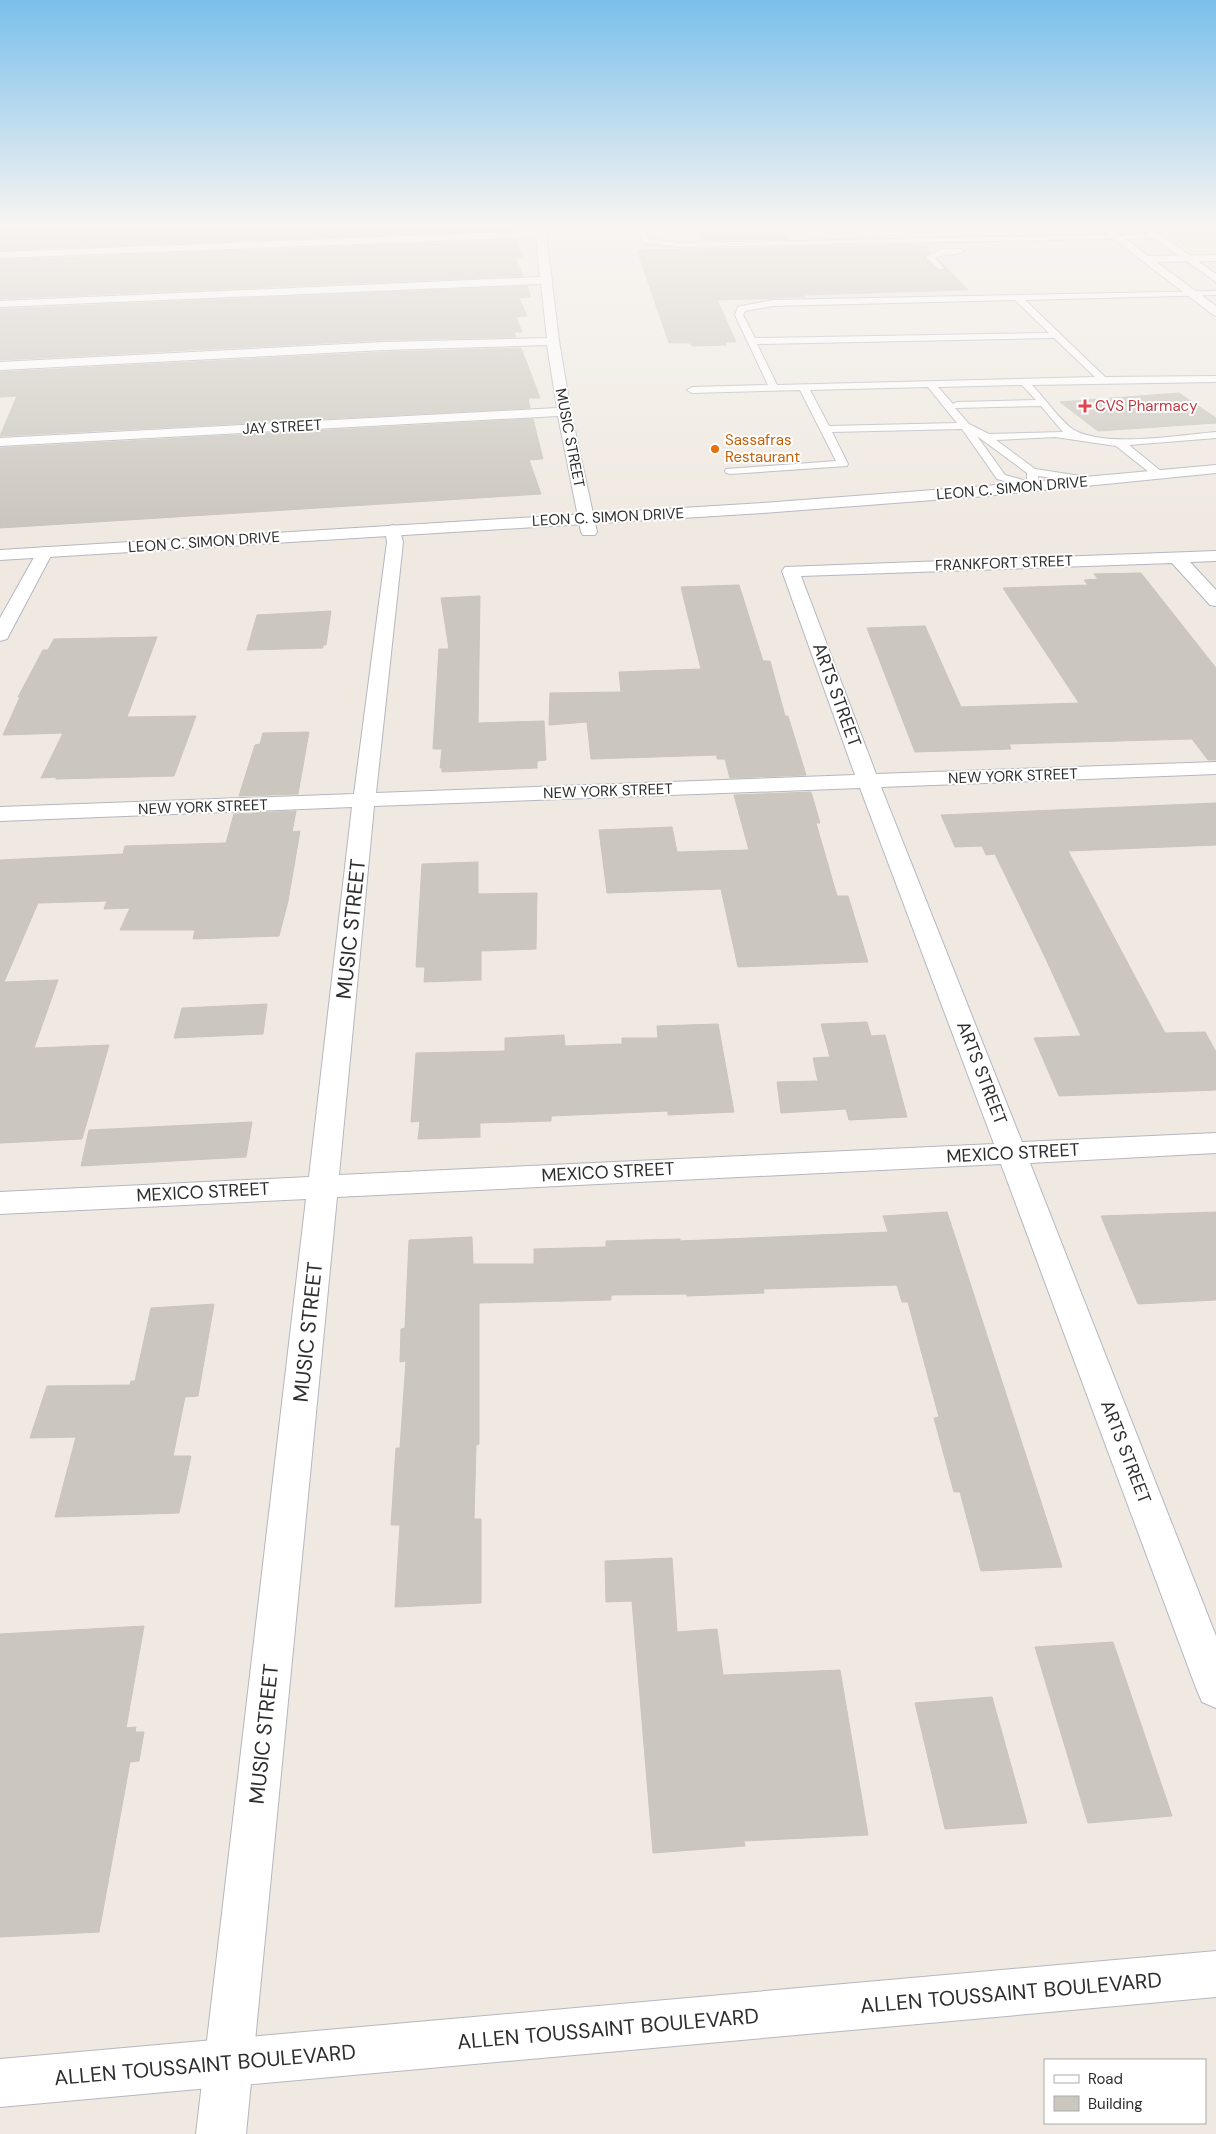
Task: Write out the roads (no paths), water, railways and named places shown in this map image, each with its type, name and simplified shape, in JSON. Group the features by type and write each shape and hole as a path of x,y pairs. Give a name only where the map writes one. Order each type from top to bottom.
{"street":[{"name":"MUSIC STREET","path":"551,324 564,412 588,525"},
{"path":"0,366 384,346 553,341"},
{"name":"JAY STREET","path":"0,442 564,412"},
{"name":"LEON C. SIMON DRIVE","path":"0,569 41,560 394,536 588,525 769,518 986,491 1032,479 1096,488 1158,474 1216,469"},
{"path":"929,511 1028,493 1032,479"},
{"name":"MUSIC STREET","path":"221,2134 394,536"},
{"name":"LEON C. SIMON DRIVE","path":"0,555 41,560"},
{"name":"FRANKFORT STREET","path":"791,570 1216,556"},
{"path":"1176,557 1216,601"},
{"path":"0,635 41,560"},
{"name":"ARTS STREET","path":"791,570 868,781 1216,1688"},
{"name":"NEW YORK STREET","path":"0,814 1216,768"},
{"name":"MEXICO STREET","path":"0,1203 1216,1143"},
{"name":"ALLEN TOUSSAINT BOULEVARD","path":"0,2083 1216,1974"}],"lane":[{"path":"743,324 774,388"},
{"path":"1046,324 1103,380"},
{"path":"752,341 1058,335"},
{"path":"692,390 1216,379"},
{"path":"1025,382 1069,432 1082,437"},
{"path":"955,408 961,398 971,389 993,383"},
{"path":"931,384 955,408 965,426 1002,477"},
{"path":"730,471 843,464 804,388"},
{"path":"955,408 1042,403"},
{"path":"824,429 965,426 987,436 1032,479"},
{"path":"987,436 1056,434 1119,444 1216,435"},
{"path":"1119,444 1158,474"},
{"path":"986,491 1002,477 1032,479"}],"place":[{"name":"CVS Pharmacy","path":"1085,406"},
{"name":"Sassafras Restaurant","path":"715,449"}]}
